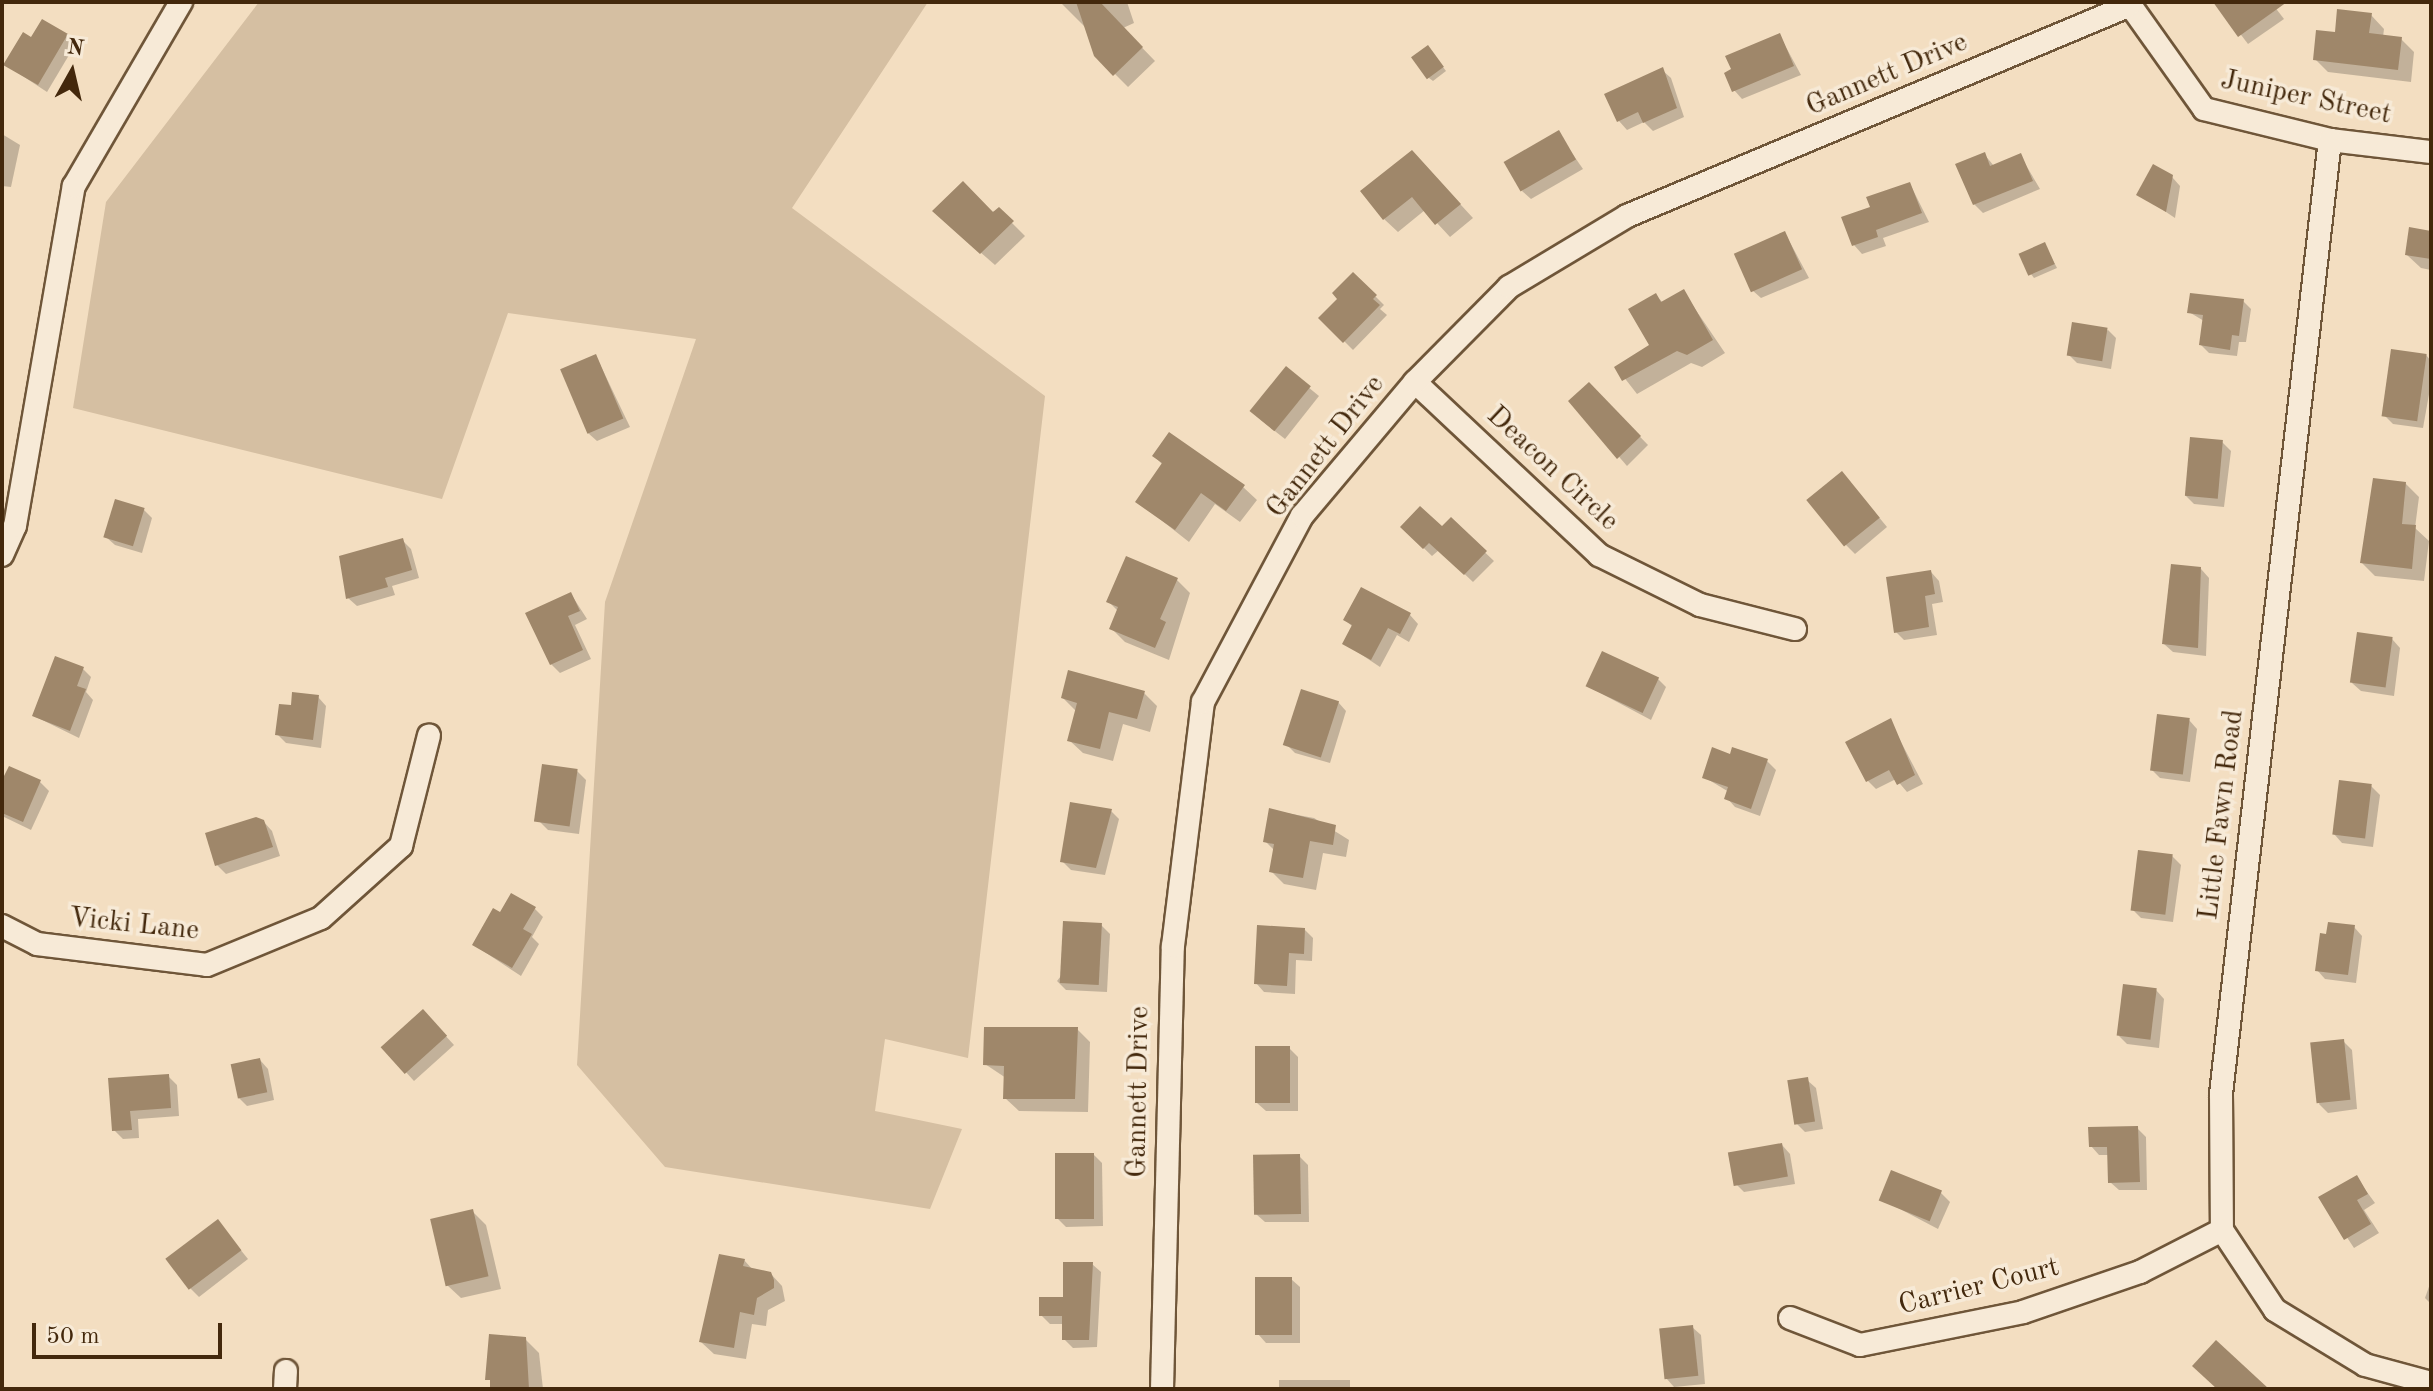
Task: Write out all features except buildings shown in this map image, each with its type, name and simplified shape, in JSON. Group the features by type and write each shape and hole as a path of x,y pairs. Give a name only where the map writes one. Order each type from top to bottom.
{"street":[{"path":"2,555 15,526 74,186 181,2"},
{"name":"Juniper Street","path":"2128,4 2204,109 2330,140 2431,152"},
{"name":"Gannett Drive","path":"1162,1389 1173,946 1203,702 1302,516 1415,382 1509,287 1627,216 2128,4"},
{"name":"Little Fawn Road","path":"2222,1230 2221,1094 2330,140"},
{"name":"Deacon Circle","path":"1415,382 1599,555 1700,605 1795,629"},
{"name":"Vicki Lane","path":"2,926 37,944 207,965 321,918 401,846 429,735"},
{"path":"2222,1230 2275,1310 2365,1365 2431,1383"},
{"name":"Carrier Court","path":"1790,1318 1860,1345 2023,1312 2140,1272 2222,1230"}],"shaded area":[{"path":"259,2 928,2 792,208 1045,396 968,1058 885,1039 875,1111 962,1129 930,1209 665,1167 577,1065 605,602 696,339 508,313 442,499 73,408 106,202"}]}
